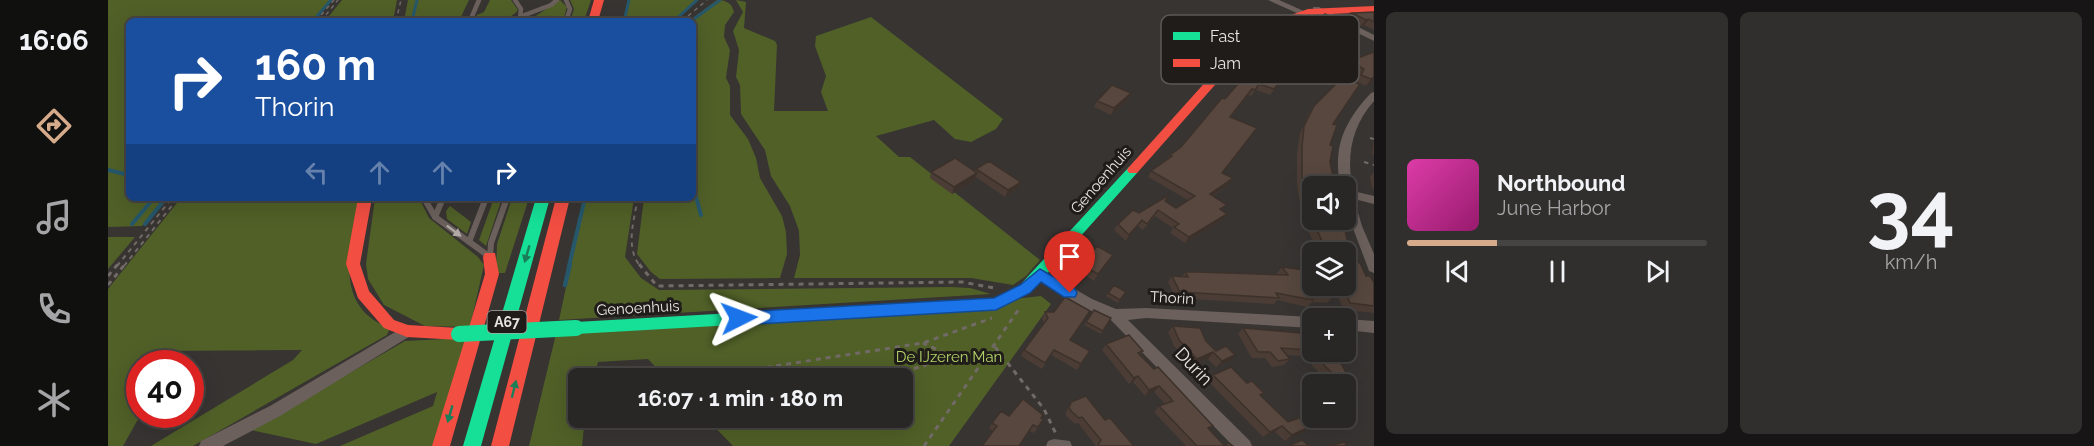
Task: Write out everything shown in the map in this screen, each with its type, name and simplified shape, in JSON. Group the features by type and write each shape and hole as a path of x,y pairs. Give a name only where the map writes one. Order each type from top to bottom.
{"main road":[{"path":"594,18 599,0"},
{"path":"609,18 614,0"},
{"name":"Genoenhuis","path":"1300,15 1309,11 1374,9"},
{"name":"Genoenhuis","path":"364,201 353,264 356,274 363,294 389,324 407,331 459,334 996,304 1018,300 1025,289 1207,84"},
{"name":"A67","path":"472,446 542,201"},
{"name":"A67","path":"500,446 562,201"},
{"name":"A67","path":"441,446 492,274 490,257"}],"street":[{"name":"Genoenhuis","path":"1272,0 1309,11"},
{"path":"1309,11 1319,15"},
{"path":"1359,32 1374,38"},
{"path":"1346,176 1346,143 1355,118 1374,95"},
{"path":"1356,196 1374,200"},
{"path":"1356,226 1374,268"},
{"name":"Thorin","path":"1040,274 1078,298 1115,315 1146,313 1302,322"},
{"name":"Durin","path":"1115,315 1244,446"},
{"path":"1356,326 1374,327"},
{"path":"207,446 274,411 407,331"}],"lane":[{"path":"471,18 479,0"},
{"path":"514,0 521,9 520,18"},
{"path":"522,18 557,0"},
{"path":"566,0 570,9 567,18"},
{"path":"426,201 435,217 490,257"},
{"path":"435,217 442,201"},
{"path":"469,243 485,201"},
{"name":"A67","path":"490,257 491,243 506,201"}],"path":[{"path":"319,18 334,0"},
{"path":"323,18 338,0"},
{"path":"397,18 401,0"},
{"path":"686,18 707,0"},
{"path":"1370,138 1374,139"},
{"path":"1364,162 1374,165"},
{"path":"108,276 170,201"},
{"path":"108,285 176,201"},
{"path":"638,201 631,243 633,258 657,286 962,282 1018,300"},
{"path":"1009,311 1018,300"},
{"path":"924,446 995,347 1018,300"},
{"path":"768,368 923,343 998,315"},
{"path":"913,369 924,366 942,352 923,343"},
{"path":"995,347 1044,409 1060,445"}],"green space":[{"path":"108,0 331,0 316,18 126,18 126,201 163,201 142,226 108,227"},
{"path":"342,0 397,0 394,18 327,18"},
{"path":"408,0 469,0 460,18 405,18"},
{"path":"490,0 511,0 518,10 506,18 476,18 484,12"},
{"path":"560,0 567,7 564,18 533,18"},
{"path":"570,0 591,0 585,18 571,18 574,9"},
{"path":"628,0 698,0 678,18 625,18"},
{"path":"717,0 732,6 734,12 725,25 724,37 730,50 726,78 730,86 730,115 748,139 756,158 760,178 782,216 786,232 787,254 780,278 660,279 651,272 637,254 644,201 696,201 696,18 693,18"},
{"path":"736,0 746,2 744,28 775,41 777,45 774,111 828,111 821,92 826,76 815,46 816,36 871,17 1003,119 996,129 971,142 955,139 934,120 876,136 899,157 910,157 1040,260 1026,276 1013,285 971,278 794,278 800,255 799,231 790,206 771,176 765,150 741,114 740,85 736,77 739,50 733,31 743,12"},
{"path":"179,201 359,201 350,254 352,290 359,305 371,318 390,328 387,335 193,446 151,446 181,428 204,428 204,414 293,360 302,350 126,350 126,428 133,428 123,446 108,446 108,289"},
{"path":"375,201 420,201 429,218 478,257 484,265 470,327 425,326 384,305 368,279 366,264"},
{"path":"493,201 501,201 486,246 479,240"},
{"path":"511,201 528,201 505,273 496,273 497,244"},
{"path":"584,201 634,201 625,257 641,278 659,290 951,287 970,288 991,294 559,320"},
{"path":"450,206 471,222 467,234 447,219 446,211"},
{"path":"108,237 135,237 108,269"},
{"name":"De IJzeren Man","path":"1041,296 1051,304 949,446 733,446 716,428 913,428 913,368 657,368 648,359 598,362 596,368 568,368 568,428 584,428 582,446 529,446 556,334 840,318"},
{"path":"466,338 435,446 340,446 433,406 437,392 316,444 251,430 405,341"}],"building":[{"path":"1374,12 1374,22 1366,20 1352,13"},
{"path":"1374,52 1374,77 1371,79 1361,75 1364,69 1359,66 1359,58"},
{"path":"1238,84 1259,84 1255,90 1252,89 1230,117 1257,128 1222,173 1233,178 1210,194 1227,205 1220,209 1227,214 1189,237 1174,227 1179,224 1158,210 1147,224 1142,220 1129,235 1118,224 1133,210 1139,213 1169,195 1165,201 1176,208 1195,196 1151,171 1172,156 1170,155 1181,147 1222,98 1225,99"},
{"path":"1259,84 1278,84 1274,89"},
{"path":"1336,84 1360,84 1333,124 1337,125 1330,145 1333,146 1330,162 1333,176 1302,176 1304,126 1314,106"},
{"path":"1112,85 1131,93 1114,108 1097,101"},
{"path":"955,158 977,173 954,187 931,172"},
{"path":"989,161 1021,182 1008,190 976,169"},
{"path":"1317,230 1345,230 1348,242 1322,242"},
{"path":"1097,246 1113,255 1098,274 1081,265"},
{"path":"1356,262 1360,263 1366,276 1370,276 1374,283 1374,306 1350,303 1347,296 1356,296"},
{"path":"1282,267 1302,270 1302,296 1311,296 1313,300 1276,293 1279,298 1180,292 1172,276 1188,277 1185,272 1288,275"},
{"path":"1114,285 1126,292 1120,300 1108,293"},
{"path":"1065,297 1090,311 1070,340 1090,351 1081,364 1054,350 1045,363 1024,350 1048,318 1045,312 1054,312"},
{"path":"1094,310 1111,318 1103,331 1086,322"},
{"path":"1173,326 1200,328 1206,341 1216,351 1226,346 1235,355 1222,361 1213,352 1197,359 1179,340"},
{"path":"1243,328 1302,333 1302,350 1281,348 1290,359 1278,361 1270,352 1258,352"},
{"path":"1129,335 1143,351 1138,353 1154,369 1158,367 1213,426 1208,428 1224,445 1229,443 1233,446 1197,446 1159,406 1173,401 1159,386 1149,390 1138,376 1134,378 1106,344"},
{"path":"1321,362 1340,362 1347,374 1333,374"},
{"path":"1231,367 1247,383 1252,381 1264,393 1260,395 1288,422 1299,418 1302,421 1302,428 1307,428 1292,435 1282,426 1270,432 1213,375"},
{"path":"1086,396 1105,420 1110,418 1134,446 1098,445 1101,440 1082,417 1079,418 1069,408 1071,402"},
{"path":"1023,399 1043,415 1041,418 1043,420 1038,427 1033,425 1019,446 982,446 997,426 992,423 1001,411 1009,416"},
{"path":"1302,440 1309,446 1289,446"},
{"path":"1345,442 1346,446 1329,446"}],"waterway":[{"path":"316,18 331,0"},
{"path":"413,18 417,0"},
{"path":"625,18 629,0"},
{"path":"677,18 697,0"},
{"path":"695,18 720,0"},
{"path":"108,170 126,174"},
{"path":"696,197 701,215"},
{"path":"132,224 151,201"},
{"path":"145,224 164,201"},
{"path":"569,266 584,201"},
{"path":"565,285 570,264"}],"traffic: fast":[{"path":"576,328 996,304 1025,289 1133,170"},
{"path":"472,446 542,201"},
{"path":"459,334 576,328"}],"traffic: jam":[{"path":"594,18 599,0"},
{"path":"1300,15 1308,12 1374,9"},
{"path":"1133,170 1210,84"},
{"path":"364,201 353,264 363,294 389,324 407,331 459,334"},
{"path":"500,446 562,201"},
{"path":"441,446 492,274 490,257"}],"route":[{"path":"739,318 996,304 1025,289 1040,274 1070,293"}]}
